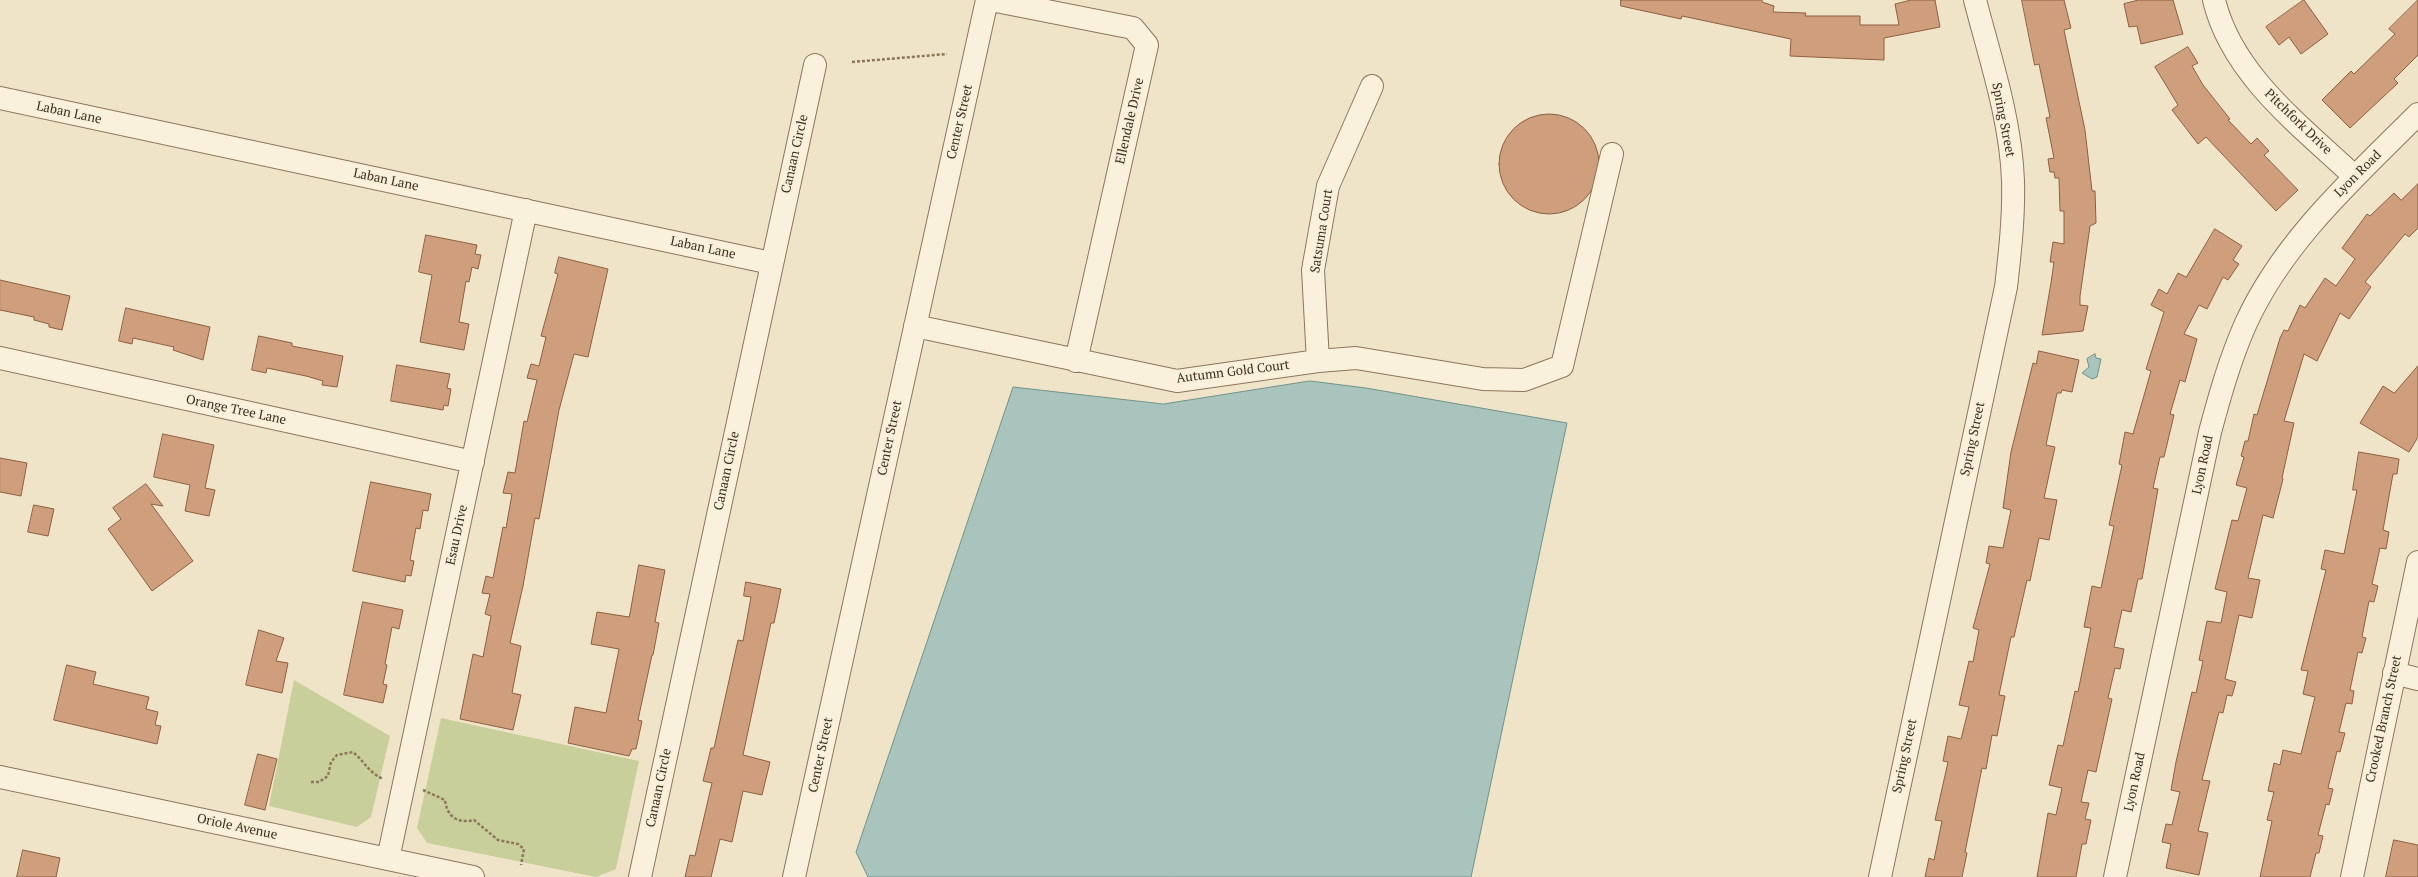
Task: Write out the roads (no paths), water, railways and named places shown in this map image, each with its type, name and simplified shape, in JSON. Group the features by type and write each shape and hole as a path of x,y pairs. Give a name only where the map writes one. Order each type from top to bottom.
{"street":[{"name":"Center Street","path":"794,877 987,0"},
{"name":"Ellendale Drive","path":"991,0 1133,28 1147,45 1076,361"},
{"name":"Spring Street","path":"1880,877 2006,287 2013,215 2013,179 2001,102 1975,0"},
{"name":"Pitchfork Drive","path":"2214,0 2216,10 2235,49 2265,92 2355,177"},
{"name":"Canaan Circle","path":"640,877 771,263 815,65"},
{"name":"Satsuma Court","path":"1318,361 1313,270 1328,186 1372,86"},
{"name":"Laban Lane","path":"0,98 771,263"},
{"name":"Lyon Road","path":"2115,877 2210,432 2226,374 2246,323 2286,255 2318,215 2418,114"},
{"name":"Autumn Gold Court","path":"915,326 1076,361 1178,380 1318,361 1356,358 1483,379 1524,380 1562,366 1612,154"},
{"name":"Esau Drive","path":"388,859 526,210"},
{"name":"Orange Tree Lane","path":"0,358 473,462"},
{"name":"Crooked Branch Street","path":"2352,877 2418,562"},
{"path":"2394,674 2418,679"},
{"name":"Oriole Avenue","path":"0,777 473,877"}],"water":[{"path":"2095,354 2096,358 2101,359 2097,377 2092,379 2082,373 2089,367 2087,359"},
{"path":"1310,381 1366,388 1567,423 1471,877 868,877 856,852 1013,387 1163,404"}]}
